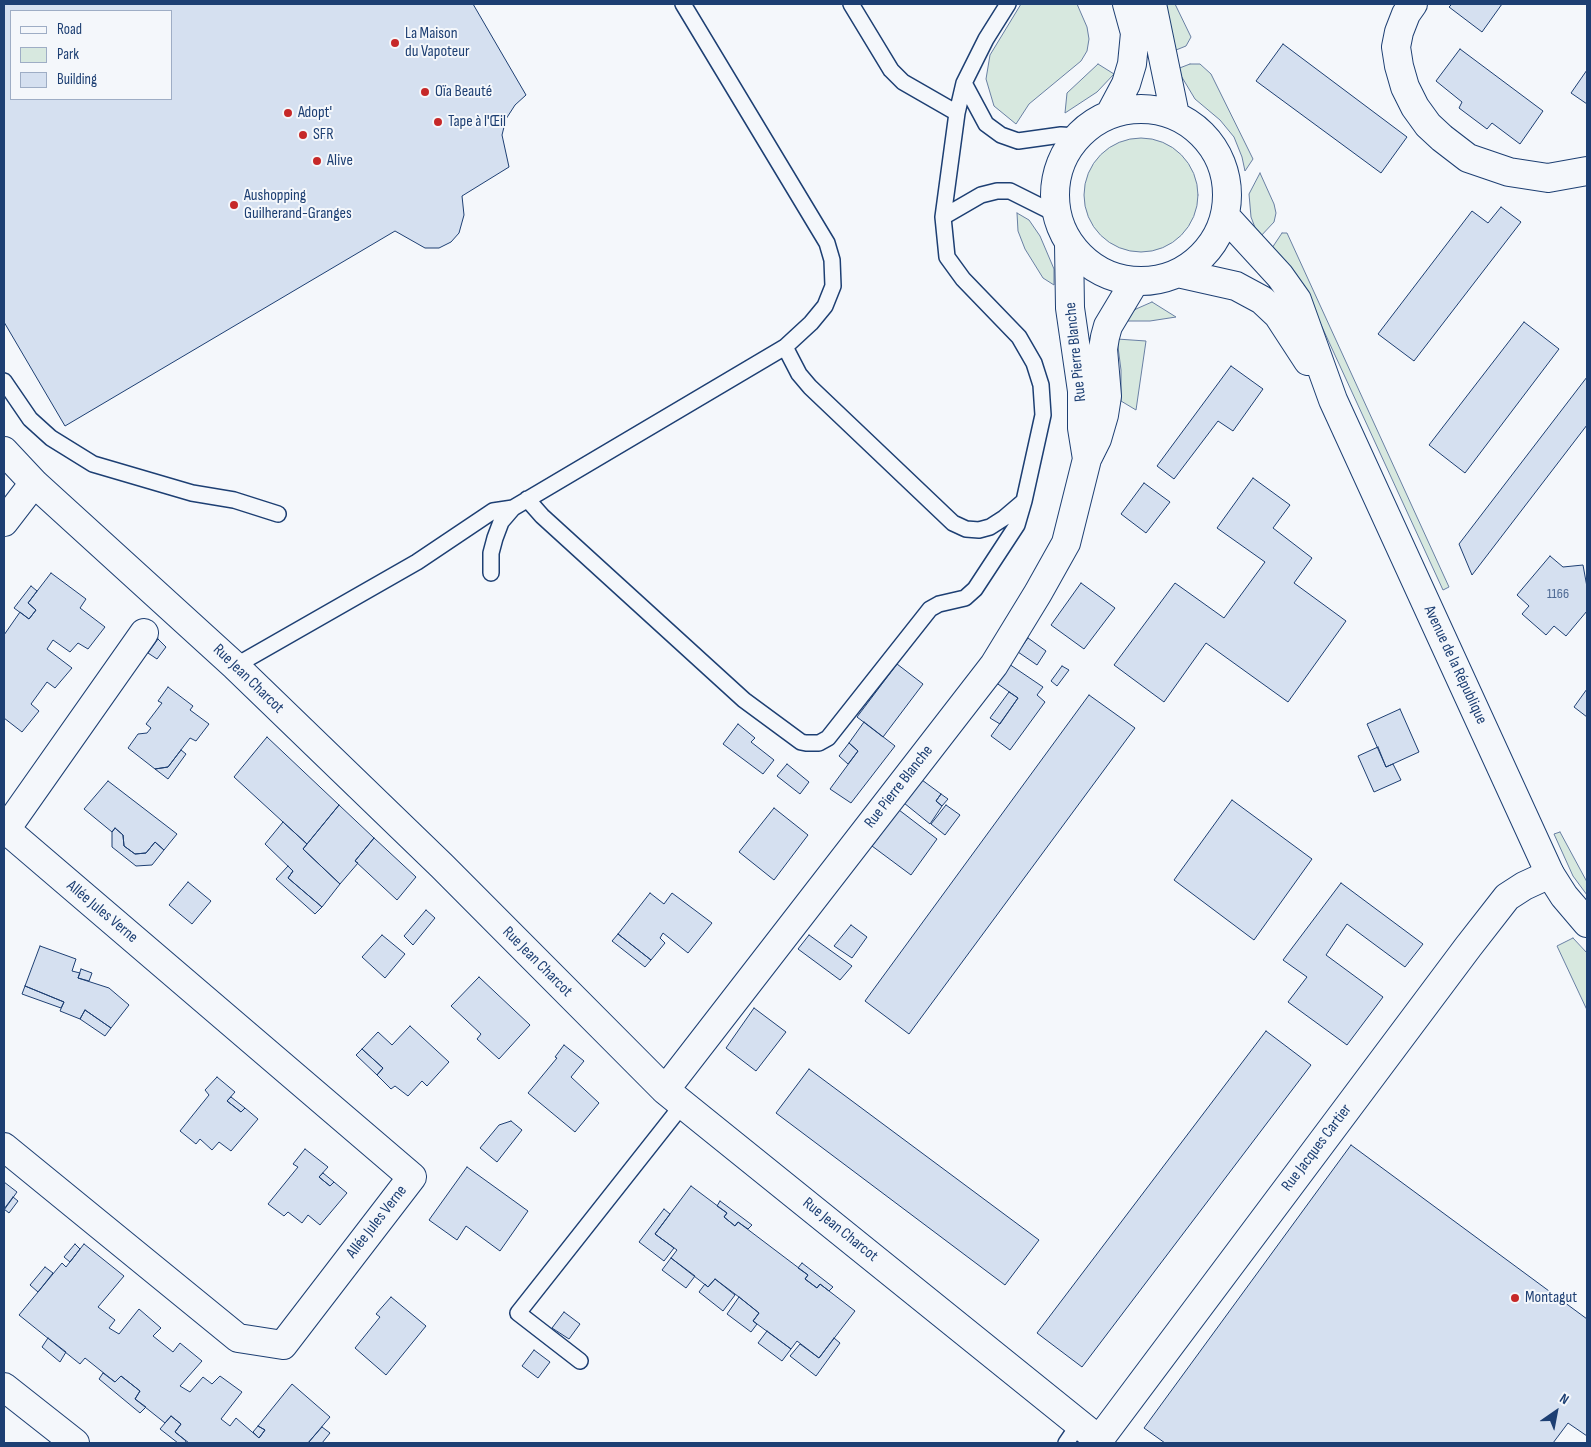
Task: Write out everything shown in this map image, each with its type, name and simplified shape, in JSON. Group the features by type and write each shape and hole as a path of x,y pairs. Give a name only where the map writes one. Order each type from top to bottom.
{"street":[{"path":"1110,114 1126,84 1132,64 1135,33 1127,4"},
{"path":"1152,4 1175,115"},
{"path":"1413,4 1406,14 1396,47 1405,87 1415,107 1428,125 1468,158 1509,172 1548,178 1587,171"},
{"path":"1132,109 1154,109 1175,115 1204,135 1222,164 1228,198 1225,216 1213,244 1203,256 1178,274 1164,278 1135,281 1110,276 1087,263 1070,244 1056,214 1054,186 1057,172 1068,147 1077,136 1092,123 1110,114 1132,109"},
{"name":"Avenue de la République","path":"1225,216 1280,276 1297,300 1333,400 1550,874 1564,896 1587,923"},
{"name":"Rue Pierre Blanche","path":"1070,244 1070,308 1082,392 1082,428 1087,459"},
{"name":"Avenue de la République","path":"1178,274 1236,286 1262,300 1278,315 1333,400"},
{"name":"Rue Pierre Blanche","path":"674,1097 994,665 1066,543 1087,459 1097,439 1104,415 1107,396 1104,356 1105,337 1108,326 1135,281"},
{"name":"Rue Jean Charcot","path":"4,451 34,484 235,666 442,866 674,1097 1087,1438"},
{"path":"4,522 34,484"},
{"name":"Allée Jules Verne","path":"4,1147 238,1338 283,1345 412,1177 4,830 144,633"},
{"name":"Rue Jacques Cartier","path":"1087,1438 1508,897 1524,886 1550,874"},
{"path":"4,1387 75,1443"}],"lane":[{"path":"491,573 491,553 495,538 501,522 513,508 785,347 811,324 826,306 833,286 832,260 827,243 683,4"},
{"path":"851,4 891,70 902,82 957,113"},
{"path":"527,499 542,516 744,700 801,742 819,743 828,738 930,609 939,604 965,598 975,589 1016,525 1024,501 1043,415 1041,385 1034,362 1019,338 963,279 947,256 943,217 957,113 964,83 986,39 1008,4"},
{"path":"964,83 986,124 1001,135 1018,141 1060,135 1077,136"},
{"path":"943,217 981,195 997,191 1010,191 1056,214"},
{"path":"785,347 799,374 810,387 953,523 966,529 979,530 990,527 1024,501"},
{"path":"4,381 30,419 51,438 93,464 192,493 234,500 278,514"},
{"path":"235,666 416,562 493,511 513,508"},
{"path":"580,1361 518,1313 674,1097"}],"green space":[{"path":"1021,4 1077,4 1087,27 1089,39 1087,51 1081,61 1029,104 1016,124 994,106 986,79 990,55"},
{"path":"1164,4 1175,4 1191,37 1186,46 1171,52"},
{"path":"1098,64 1114,74 1097,92 1065,113 1067,93"},
{"path":"1190,64 1200,64 1211,74 1253,159 1245,171 1234,137 1220,120 1195,99 1177,69"},
{"path":"1141,138 1163,142 1181,155 1194,173 1198,195 1194,217 1181,235 1163,248 1141,252 1119,248 1101,235 1088,217 1084,195 1088,173 1101,155 1119,142"},
{"path":"1260,173 1276,213 1274,222 1259,238 1251,217 1249,194"},
{"path":"1017,213 1029,220 1040,236 1054,269 1054,285 1043,278 1025,249 1018,231"},
{"path":"1282,233 1287,233 1449,587 1443,590 1317,316 1270,251"},
{"path":"1152,302 1176,317 1150,321 1122,321 1136,309"},
{"path":"1117,339 1146,341 1136,410 1121,401 1121,370"},
{"path":"1560,832 1587,882 1587,895 1573,876 1554,834"},
{"path":"1573,938 1587,953 1587,1010 1557,946"}],"building":[{"name":"Aushopping Guilherand-Granges","path":"4,4 473,4 526,95 515,105 506,119 502,135 509,167 462,196 464,215 459,233 451,242 439,248 425,248 395,231 65,426 4,322"},
{"path":"1452,4 1502,4 1482,32 1449,7"},
{"path":"1283,44 1407,137 1381,173 1256,81"},
{"path":"1460,49 1543,111 1520,144 1492,123 1487,129 1459,108 1462,102 1436,81"},
{"path":"1587,70 1587,104 1571,93"},
{"path":"1501,207 1521,222 1414,361 1378,334 1472,211 1488,223"},
{"path":"1524,322 1559,349 1465,473 1429,445"},
{"path":"1231,366 1263,389 1233,431 1218,421 1174,479 1157,466"},
{"path":"1587,377 1587,425 1472,575 1459,544"},
{"path":"1253,478 1290,505 1273,528 1312,558 1294,583 1346,621 1288,702 1206,643 1164,702 1114,665 1175,583 1224,618 1265,562 1217,528"},
{"path":"1144,483 1170,502 1146,533 1121,514"},
{"path":"1550,556 1563,567 1583,565 1587,587 1587,611 1566,636 1554,626 1546,635 1522,614 1529,606 1517,595"},
{"path":"51,573 86,599 80,608 105,627 88,649 78,643 70,652 53,640 47,649 72,668 55,688 47,682 31,704 39,711 22,732 4,718 4,635 20,612 29,619 36,610 28,603"},
{"path":"1081,583 1115,608 1084,649 1051,625"},
{"path":"31,586 37,591 28,603 36,610 29,619 14,608"},
{"path":"1028,638 1046,651 1037,665 1018,652"},
{"path":"158,639 166,647 157,659 148,653"},
{"path":"897,664 923,684 883,737 857,717"},
{"path":"1009,664 1043,687 1037,695 1045,702 1010,750 991,736 1018,698 995,682"},
{"path":"1062,666 1069,670 1057,686 1051,681"},
{"path":"168,687 193,706 190,710 209,724 196,741 190,738 168,767 155,769 128,748 138,734 147,733 151,728 146,724 162,703 158,701"},
{"path":"1587,689 1587,717 1574,707"},
{"path":"1009,692 1018,698 1000,724 990,718"},
{"path":"1089,695 1135,728 909,1034 865,1001"},
{"path":"1400,709 1419,752 1386,767 1367,724"},
{"path":"864,722 895,746 851,803 830,789 858,751 849,743"},
{"path":"738,724 755,738 751,742 774,760 763,774 723,744"},
{"path":"267,737 339,805 307,844 234,777"},
{"path":"849,743 858,751 848,764 839,756"},
{"path":"1378,747 1386,767 1393,764 1401,780 1374,792 1358,756"},
{"path":"181,750 186,754 168,779 155,769 168,767"},
{"path":"787,764 809,782 800,794 777,776"},
{"path":"922,780 941,794 936,801 942,806 930,824 904,803"},
{"path":"108,781 177,834 164,850 155,842 146,853 135,854 124,846 123,835 115,828 112,832 84,809"},
{"path":"941,794 948,799 942,806 936,801"},
{"path":"1232,800 1312,859 1254,940 1174,880"},
{"path":"339,805 374,838 355,861 358,863 340,884 303,849"},
{"path":"946,805 960,815 945,835 931,824"},
{"path":"774,808 808,835 774,880 739,852"},
{"path":"899,810 937,839 911,875 872,846"},
{"path":"283,822 307,844 303,849 340,884 322,907 288,878 293,871 265,844"},
{"path":"115,828 123,835 124,846 135,854 146,853 155,842 164,850 152,865 136,866 112,847 112,832"},
{"path":"374,838 416,877 397,900 355,861"},
{"path":"288,866 293,871 288,878 322,907 315,914 276,879"},
{"path":"188,882 211,901 192,924 169,905"},
{"path":"1341,883 1423,944 1405,967 1347,924 1326,955 1383,997 1347,1045 1288,1002 1307,977 1283,960"},
{"path":"650,893 664,904 672,893 712,923 688,953 663,933 660,938 665,943 651,960 618,934"},
{"path":"426,910 435,918 413,945 404,936"},
{"path":"851,925 867,937 852,958 834,946"},
{"path":"618,934 651,960 645,967 612,941"},
{"path":"382,935 405,954 385,978 362,957"},
{"path":"809,935 852,966 840,980 798,949"},
{"path":"40,946 76,959 72,971 80,973 78,978 109,988 129,1005 111,1028 85,1010 80,1019 60,1011 64,1002 25,986"},
{"path":"81,969 92,973 89,981 78,978"},
{"path":"479,977 530,1025 499,1059 477,1039 481,1034 451,1006"},
{"path":"25,986 64,1002 61,1008 22,994"},
{"path":"754,1008 786,1032 756,1071 726,1048"},
{"path":"85,1010 111,1028 105,1036 80,1019"},
{"path":"410,1026 449,1062 427,1086 422,1081 408,1096 395,1086 391,1089 377,1075 383,1068 362,1049 378,1032 392,1045"},
{"path":"1266,1031 1311,1065 1082,1367 1037,1333"},
{"path":"564,1045 584,1061 571,1077 599,1103 575,1132 528,1093 557,1058 555,1057"},
{"path":"362,1049 383,1068 377,1075 356,1055"},
{"path":"809,1069 1039,1240 1005,1285 776,1113"},
{"path":"217,1077 235,1092 227,1101 241,1112 245,1108 258,1119 231,1151 219,1142 212,1150 200,1139 196,1144 180,1131 209,1095 205,1090"},
{"path":"231,1097 245,1108 241,1112 227,1101"},
{"path":"511,1121 522,1130 497,1162 480,1148 499,1125"},
{"path":"1351,1145 1587,1319 1587,1436 1568,1423 1553,1443 1165,1443 1144,1428"},
{"path":"305,1149 328,1167 319,1177 330,1186 334,1182 347,1193 320,1225 308,1215 302,1223 288,1212 284,1216 268,1204 298,1167 293,1164"},
{"path":"467,1167 528,1211 500,1251 466,1226 457,1240 429,1220"},
{"path":"323,1173 334,1182 330,1186 319,1177"},
{"path":"4,1182 17,1192 4,1210"},
{"path":"691,1186 727,1213 724,1217 735,1226 738,1222 808,1275 805,1279 817,1288 820,1284 855,1311 819,1358 797,1341 791,1349 753,1321 759,1313 739,1297 715,1279 708,1287 671,1258 677,1250 655,1234"},
{"path":"13,1197 18,1201 9,1213 4,1209"},
{"path":"720,1201 752,1225 748,1229 738,1222 735,1226 724,1217 727,1213 717,1206"},
{"path":"664,1209 670,1214 655,1234 674,1248 664,1261 639,1242"},
{"path":"75,1244 80,1249 70,1262 64,1257"},
{"path":"84,1244 124,1276 98,1307 115,1320 109,1328 119,1334 139,1309 161,1328 153,1336 173,1352 180,1343 202,1361 180,1386 190,1392 203,1377 212,1384 220,1376 242,1392 221,1419 230,1426 236,1418 259,1438 265,1430 258,1426 292,1384 330,1417 308,1443 189,1443 175,1432 181,1424 171,1416 165,1423 135,1399 140,1391 121,1376 115,1382 85,1358 80,1364 19,1315 62,1263 66,1267"},
{"path":"671,1258 695,1276 686,1288 662,1270"},
{"path":"802,1263 833,1287 829,1291 820,1284 817,1288 805,1279 808,1275 798,1268"},
{"path":"45,1267 53,1273 38,1292 30,1285"},
{"path":"715,1279 735,1295 723,1311 699,1292 705,1284 708,1287"},
{"path":"391,1297 426,1326 386,1375 355,1348 380,1317 376,1314"},
{"path":"739,1297 759,1313 753,1321 757,1324 751,1332 727,1314"},
{"path":"564,1312 580,1324 569,1339 552,1328"},
{"path":"767,1331 791,1349 782,1361 758,1343"},
{"path":"48,1338 66,1352 60,1362 42,1347"},
{"path":"834,1338 840,1343 816,1376 790,1356 800,1344 819,1358"},
{"path":"534,1350 550,1362 538,1378 522,1366"},
{"path":"103,1373 115,1382 121,1376 140,1391 135,1399 146,1407 140,1413 99,1379"},
{"path":"171,1416 181,1424 175,1432 186,1441 185,1443 178,1443 160,1429"},
{"path":"258,1426 265,1430 259,1438 253,1432"},
{"path":"322,1427 330,1433 322,1443 308,1443"}],"place":[{"name":"La Maison du Vapoteur","path":"395,43"},
{"name":"Oïa Beauté","path":"425,92"},
{"name":"Adopt'","path":"288,113"},
{"name":"Tape à l'Œil","path":"438,122"},
{"name":"SFR","path":"303,135"},
{"name":"Alive","path":"317,161"},
{"name":"Aushopping Guilherand-Granges","path":"234,205"},
{"name":"Montagut","path":"1515,1298"}]}
